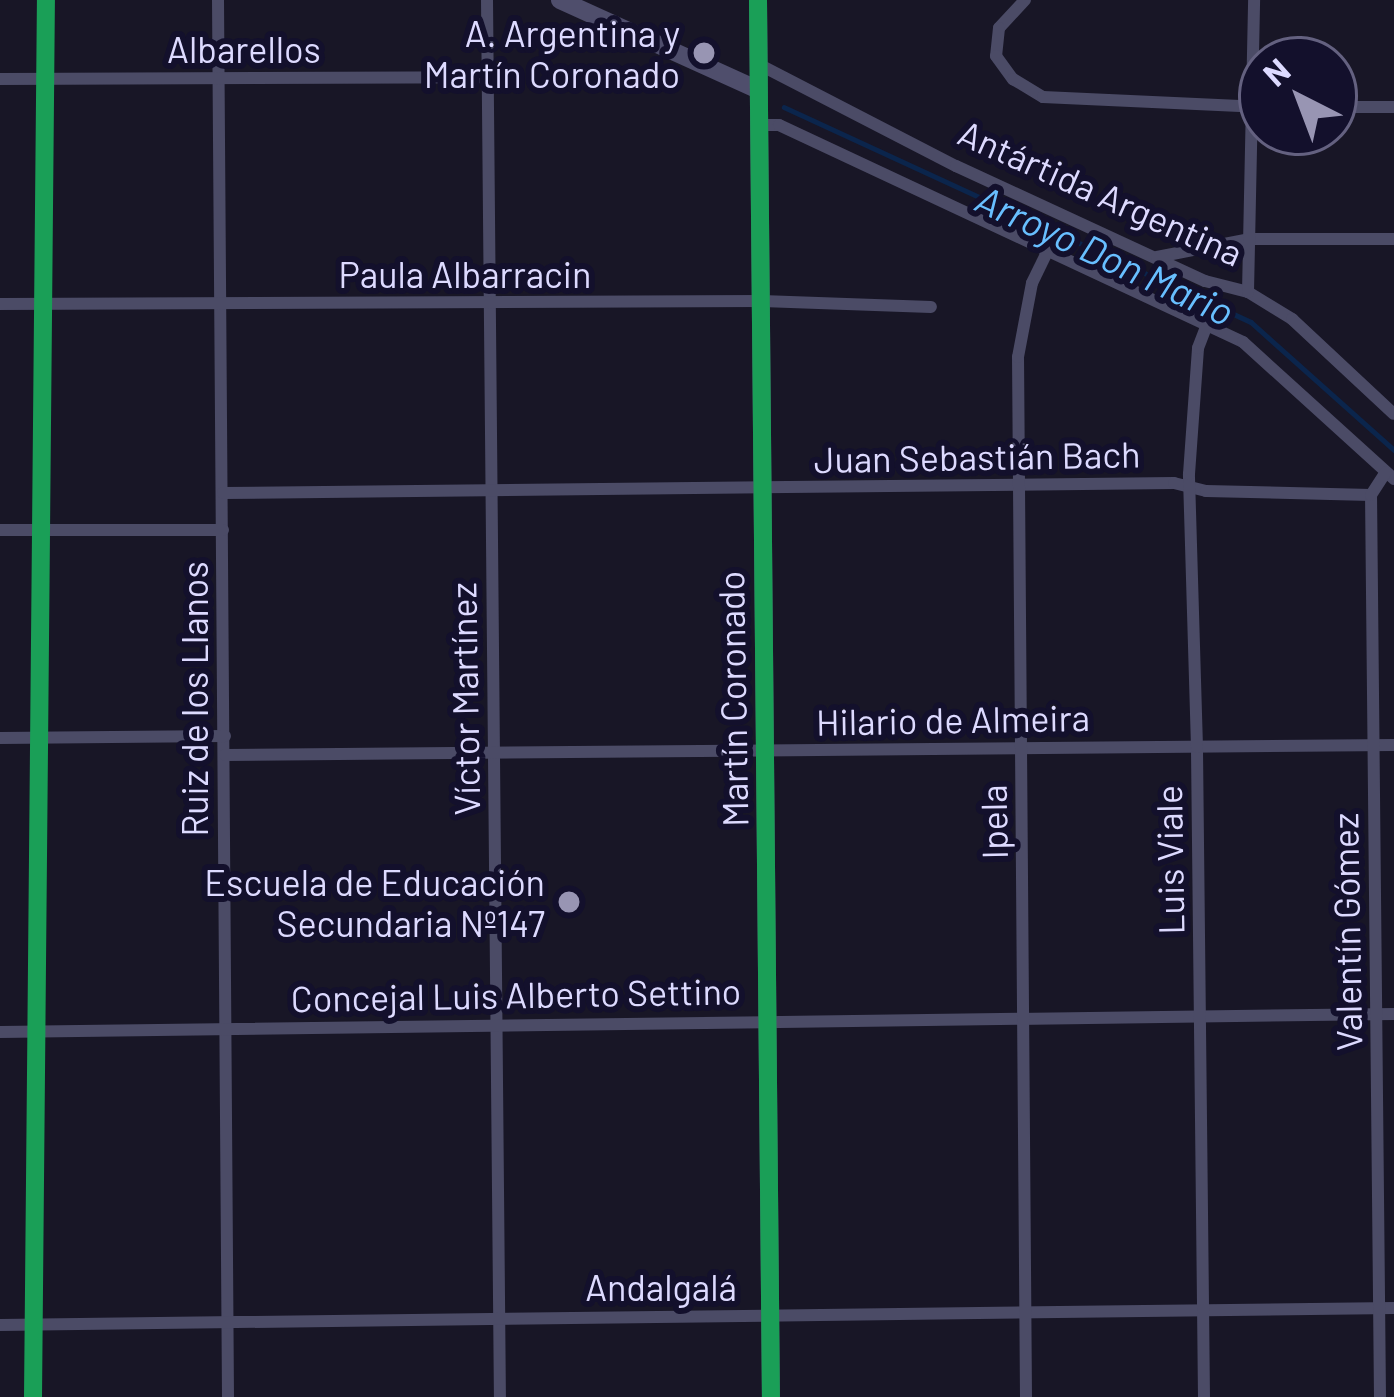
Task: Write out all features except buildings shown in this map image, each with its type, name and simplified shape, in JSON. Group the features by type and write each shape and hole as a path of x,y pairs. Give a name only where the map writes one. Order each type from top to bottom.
{"street":[{"path":"33,1397 46,0"},
{"name":"Ruiz de los Llanos","path":"218,0 228,1397"},
{"path":"560,0 758,90"},
{"name":"Martín Coronado","path":"758,0 771,1397"},
{"path":"1024,0 995,40 1003,67 1027,89 1062,100 1238,105"},
{"path":"1254,0 1255,36"},
{"name":"Víctor Martínez","path":"485,1 500,1397"},
{"name":"Antártida Argentina","path":"758,64 956,166 1205,281 1248,292 1292,319 1394,414"},
{"name":"Albarellos","path":"0,79 488,77"},
{"path":"1358,107 1394,107"},
{"name":"Antártida Argentina","path":"760,125 779,125 1207,325 1274,364 1390,476"},
{"path":"1248,292 1255,156"},
{"path":"1157,257 1250,239 1394,239"},
{"name":"Ipela","path":"1027,1397 1019,341 1032,283 1047,252"},
{"name":"Paula Albarracin","path":"0,304 762,301 931,307"},
{"name":"Luis Viale","path":"1204,1397 1190,486 1198,348 1207,325"},
{"path":"1370,495 1390,476"},
{"name":"Juan Sebastián Bach","path":"223,493 1190,486 1206,491 1370,495"},
{"name":"Valentín Gómez","path":"1370,495 1377,1014 1387,1308 1380,1397"},
{"path":"0,530 223,530"},
{"path":"0,739 225,736"},
{"name":"Hilario de Almeira","path":"225,755 1394,745"},
{"name":"Concejal Luis Alberto Settino","path":"0,1032 1394,1014"},
{"name":"Andalgalá","path":"0,1325 1387,1308"}],"waterway":[{"name":"Arroyo Don Mario","path":"784,107 1251,322 1394,450"}],"cycle path":[{"path":"33,1397 46,0"},
{"path":"758,0 771,1397"}],"place":[{"name":"A. Argentina y Martín Coronado","path":"704,53"},
{"name":"Escuela de Educación Secundaria Nº147","path":"569,902"}]}
